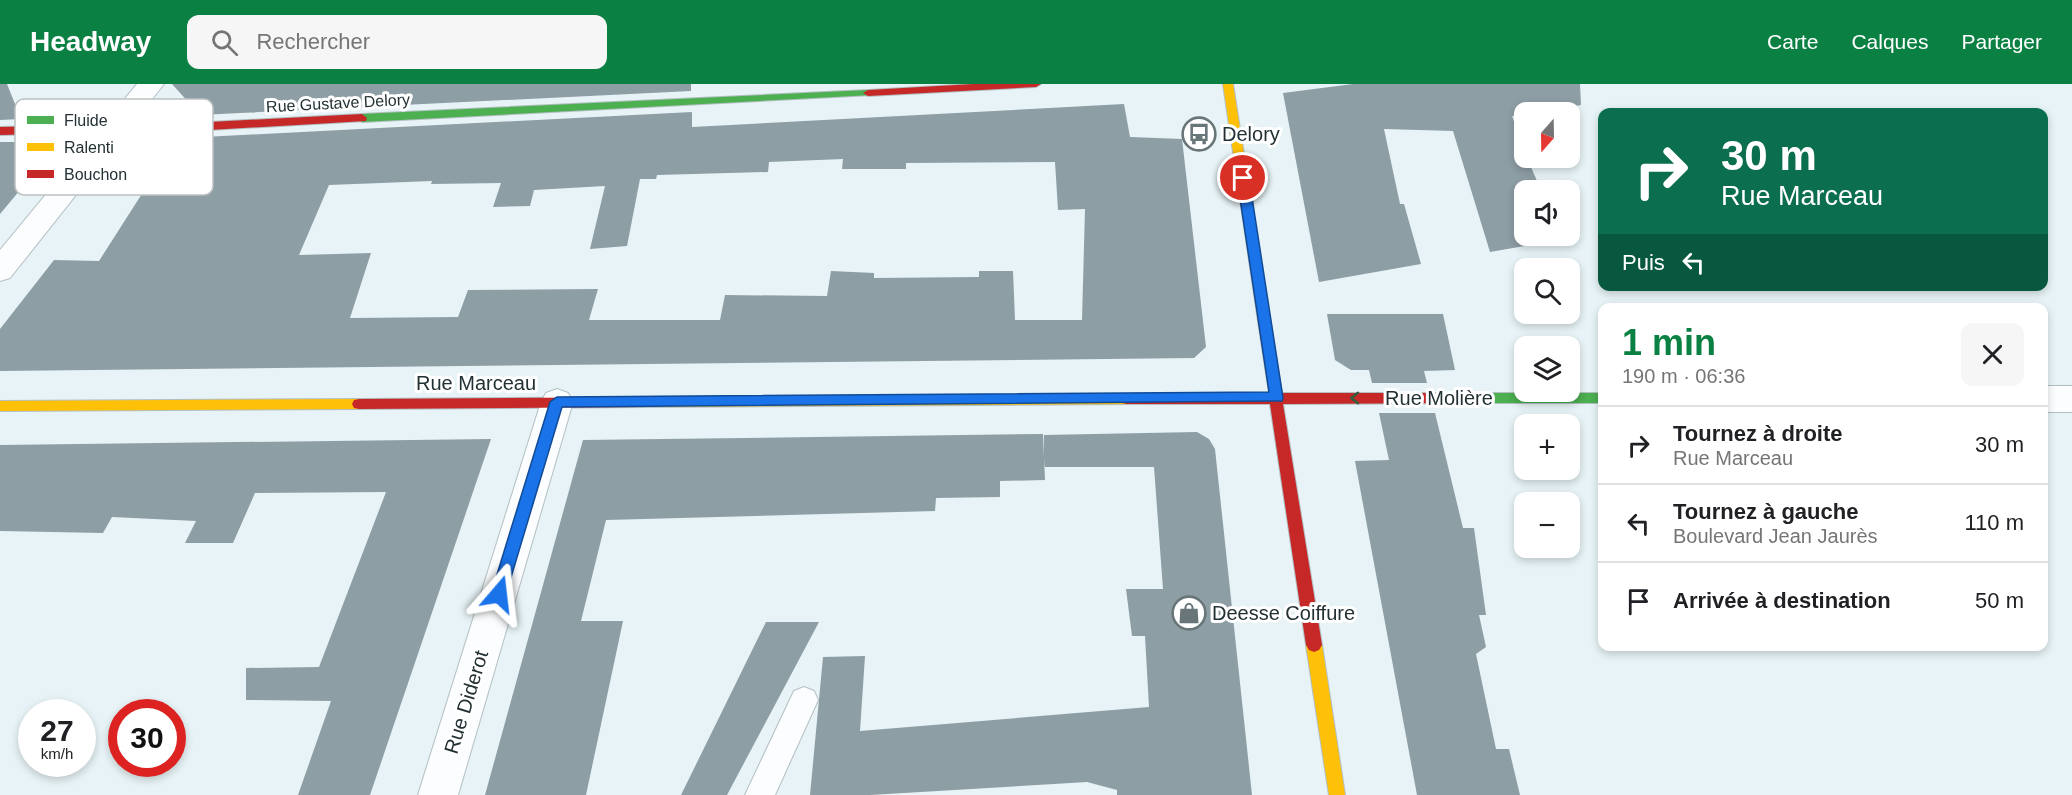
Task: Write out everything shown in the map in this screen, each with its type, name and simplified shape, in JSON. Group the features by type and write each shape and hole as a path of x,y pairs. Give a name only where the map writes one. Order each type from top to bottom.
{"street":[{"path":"139,99 151,84"},
{"name":"Rue Gustave Delory","path":"213,124 1036,84"},
{"path":"1228,84 1337,795"},
{"name":"Rue Gustave Delory","path":"0,131 15,131"},
{"path":"0,270 61,195"},
{"name":"Rue Molière","path":"1277,398 1598,398"},
{"name":"Rue Marceau","path":"0,406 1277,398"},
{"path":"2048,399 2072,399"},
{"name":"Rue Diderot","path":"438,795 557,402"}],"lane":[{"path":"760,795 804,700"}],"building":[{"path":"0,84 7,84 15,104 15,119 0,120"},
{"path":"172,84 691,84 691,91 213,114 213,99 186,99"},
{"path":"1353,84 1580,84 1581,105 1580,102 1514,102 1514,116 1512,116 1514,168 1531,168 1537,180 1514,180 1514,246 1525,246 1490,252 1453,131 1384,129 1400,204 1404,204 1421,264 1319,282 1283,93"},
{"path":"1124,104 1130,137 1182,139 1206,347 1194,358 0,371 0,329 54,260 99,261 141,195 213,195 213,136 692,112 692,127","holes":["843,159 842,169 906,169 906,163 1055,162 1058,210 1085,209 1082,320 1015,320 1013,271 979,271 979,277 874,278 874,273 831,271 827,296 725,295 720,320 589,320 598,289 468,290 458,317 350,318 371,253 299,255 329,185 432,181 431,184 501,183 493,207 530,206 534,190 605,186 590,249 627,246 640,179 656,179 657,175 768,172 769,162"]},
{"path":"0,142 15,142 16,195 0,214"},
{"path":"1327,314 1443,314 1455,370 1424,371 1427,383 1372,383 1369,370 1351,370 1335,360"},
{"path":"1379,413 1435,413 1463,528 1474,528 1486,615 1479,615 1486,647 1476,654 1496,749 1509,749 1520,795 1417,795 1355,461 1389,460"},
{"path":"1197,432 1209,439 1215,449 1252,795 1117,795 1117,790 1087,782 870,795 810,795 823,657 865,656 860,731 1149,707 1145,636 1132,636 1126,589 1163,589 1154,467 1044,467 1044,435"},
{"path":"1043,434 1045,480 1000,481 1000,497 936,498 935,511 606,520 581,621 623,621 586,795 485,795 583,440"},
{"path":"491,439 370,795 298,795 331,701 246,700 246,668 319,667 386,492 255,493 233,543 185,543 196,521 112,517 103,533 0,531 0,445"},
{"path":"766,622 819,622 727,795 681,795"}],"traffic: fast":[{"path":"362,118 868,93"},
{"path":"1488,398 1598,398"}],"traffic: slow":[{"path":"1228,84 1264,321"},
{"path":"643,402 1127,399"},
{"path":"0,406 359,404"},
{"path":"1314,645 1337,795"}],"traffic: jam":[{"path":"868,93 1036,84"},
{"path":"213,126 362,118"},
{"path":"0,131 15,131"},
{"path":"1264,321 1314,645"},
{"path":"1127,399 1488,398"},
{"path":"359,404 643,402"}],"place":[{"name":"Delory","path":"1199,134"},
{"name":"Deesse Coiffure","path":"1189,613"}],"route":[{"path":"499,594 557,402 1277,398 1243,178"}]}
